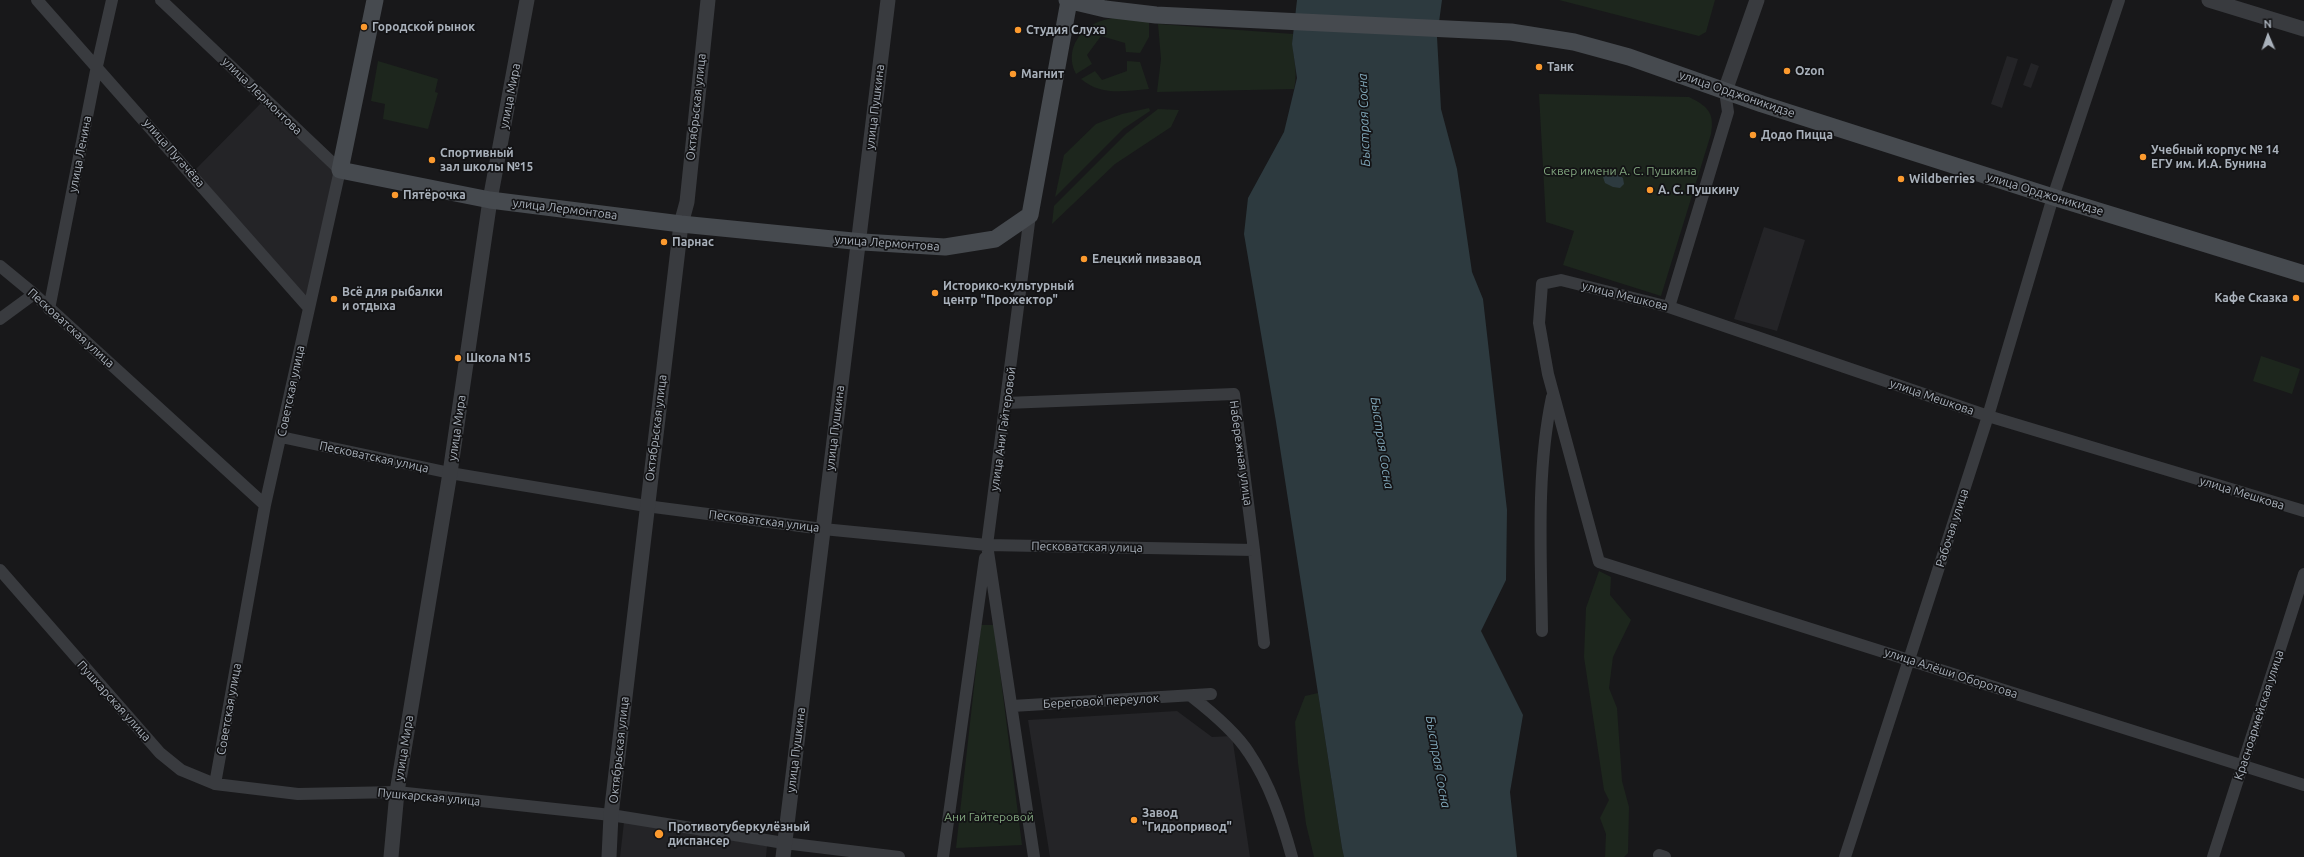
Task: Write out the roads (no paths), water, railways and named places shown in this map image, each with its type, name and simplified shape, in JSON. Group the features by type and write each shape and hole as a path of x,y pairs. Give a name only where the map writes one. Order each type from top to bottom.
{"main road":[{"name":"Советская улица","path":"340,170 375,0"},
{"name":"улица Орджоникидзе","path":"1068,0 1106,9 1163,15 1511,32 1574,42 1622,55 2053,197 2304,274"},
{"name":"улица Ани Гайтеровой","path":"1030,215 1068,0"},
{"name":"улица Лермонтова","path":"340,170 490,200 681,224 858,241 945,247 995,239 1030,215"}],"street":[{"name":"улица Пугачёва","path":"37,0 97,66 309,308"},
{"name":"улица Ленина","path":"49,309 97,66 112,0"},
{"name":"улица Лермонтова","path":"161,0 340,170"},
{"name":"улица Мира","path":"391,857 397,792 450,473 490,200 528,0"},
{"name":"Октябрьская улица","path":"609,857 611,815 646,506 681,224 687,202 708,0"},
{"name":"улица Пушкина","path":"784,850 888,0"},
{"path":"1669,307 1728,112 1725,90 1757,0"},
{"name":"Рабочая улица","path":"1845,857 1988,416 2053,197 2119,0"},
{"path":"2209,0 2304,29"},
{"name":"Советская улица","path":"215,784 266,505 340,170"},
{"name":"улица Ани Гайтеровой","path":"1030,215 987,545 1034,857"},
{"name":"Песковатская улица","path":"0,266 34,294 266,505"},
{"name":"улица Мешкова","path":"1553,394 1539,323 1542,284 1561,280 1669,307 1988,416 2304,511"},
{"path":"0,319 34,294"},
{"name":"Набережная улица","path":"1006,403 1234,394 1264,643"},
{"path":"1542,631 1541,540 1545,430 1553,394"},
{"name":"улица Алёши Оборотова","path":"1553,394 1599,562 2304,785"},
{"name":"Песковатская улица","path":"281,437 450,473 646,506 823,529 987,545 1254,550"},
{"path":"943,857 987,545"},
{"name":"Пушкарская улица","path":"0,570 160,752 181,770 215,784 298,794 397,792 611,815 784,850 899,857"},
{"name":"Красноармейская улица","path":"2214,857 2304,574"},
{"name":"Береговой переулок","path":"1012,706 1211,694"},
{"path":"1190,696 1208,710 1249,752 1281,815 1292,857"}],"water":[{"name":"Быстрая Сосна","path":"1297,0 1442,0 1437,37 1441,109 1457,169 1472,272 1483,299 1507,510 1506,580 1481,631 1523,715 1510,792 1517,857 1344,857 1276,422 1244,234 1248,198 1284,132 1297,78 1292,44"},
{"path":"1607,173 1618,174 1623,178 1624,184 1620,188 1613,187 1605,183 1603,177"}],"place":[{"name":"Городской рынок","path":"364,27"},
{"name":"Студия Слуха","path":"1018,30"},
{"name":"Танк","path":"1539,67"},
{"name":"Ozon","path":"1787,71"},
{"name":"Магнит","path":"1013,74"},
{"name":"Додо Пицца","path":"1753,135"},
{"name":"Учебный корпус № 14 ЕГУ им. И.А. Бунина","path":"2143,157"},
{"name":"Спортивный зал школы №15","path":"432,160"},
{"name":"Wildberries","path":"1901,179"},
{"name":"А. С. Пушкину","path":"1650,190"},
{"name":"Пятёрочка","path":"395,195"},
{"name":"Парнас","path":"664,242"},
{"name":"Елецкий пивзавод","path":"1084,259"},
{"name":"Историко-культурный центр \"Прожектор\"","path":"935,293"},
{"name":"Кафе Сказка","path":"2296,298"},
{"name":"Всё для рыбалки и отдыха","path":"334,299"},
{"name":"Школа N15","path":"458,358"},
{"name":"Завод \"Гидропривод\"","path":"1134,820"},
{"name":"Противотуберкулёзный диспансер","path":"659,834"}],"park label":[{"name":"Сквер имени А. С. Пушкина","path":"1620,171"},
{"name":"Ани Гайтеровой","path":"989,817"}]}
